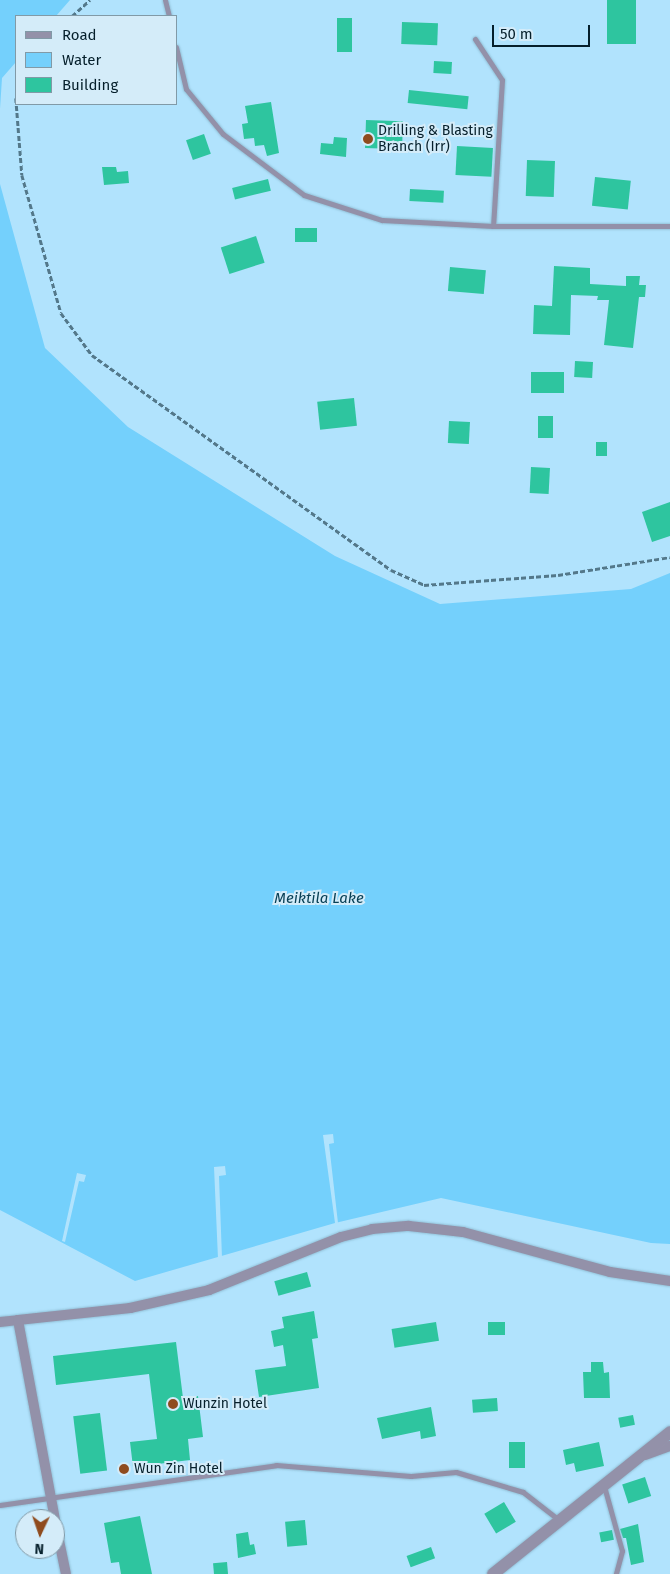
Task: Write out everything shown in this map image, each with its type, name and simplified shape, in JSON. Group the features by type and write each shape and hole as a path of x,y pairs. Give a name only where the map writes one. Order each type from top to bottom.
{"street":[{"path":"0,1322 130,1308 209,1290 341,1237 372,1228 409,1226 463,1232 610,1272 670,1281"},
{"path":"18,1320 52,1509"},
{"path":"494,1574 561,1522 670,1432"},
{"path":"644,1455 670,1446"},
{"path":"63,1559 66,1574"}],"lane":[{"path":"165,0 169,15"},
{"path":"475,39 502,80 493,226"},
{"path":"178,55 186,89 223,134 304,196 382,220 493,226 670,226"},
{"path":"0,1505 276,1465 411,1476 456,1472 523,1492 561,1522"},
{"path":"604,1486 622,1551 616,1574"}],"path":[{"path":"73,15 90,0"},
{"path":"17,105 22,176 60,313 92,355 391,570 424,585 558,575 670,557"}],"water":[{"path":"0,0 70,0 57,15 15,15 15,63 2,78 0,109"},
{"name":"Meiktila Lake","path":"0,184 45,348 128,427 335,556 440,604 631,589 670,573 670,1244 651,1243 441,1198 335,1223 135,1281 0,1210"}],"pier":[{"path":"333,1134 334,1143 329,1144 338,1223 335,1223 323,1135"},
{"path":"225,1166 226,1175 219,1176 222,1258 218,1259 214,1167"},
{"path":"77,1173 86,1175 84,1182 79,1181 65,1242 62,1241"}],"building":[{"path":"607,0 636,0 636,44 607,44"},
{"path":"337,18 352,18 352,52 337,52"},
{"path":"402,22 438,23 437,45 401,44"},
{"path":"434,61 452,62 451,74 433,73"},
{"path":"409,90 469,96 467,109 408,103"},
{"path":"271,102 279,153 267,156 264,145 255,146 254,138 244,139 242,124 248,123 245,106"},
{"path":"366,120 403,121 402,149 365,148"},
{"path":"204,134 211,154 193,160 186,140"},
{"path":"334,137 347,138 346,157 320,154 321,143 333,144"},
{"path":"457,146 493,148 491,177 455,175"},
{"path":"527,160 555,161 554,197 526,196"},
{"path":"102,167 116,167 117,172 128,171 129,183 104,185"},
{"path":"595,177 631,181 628,210 592,206"},
{"path":"268,179 271,191 235,200 232,188"},
{"path":"410,189 444,191 443,203 409,201"},
{"path":"295,228 317,228 317,242 295,242"},
{"path":"256,236 265,263 229,274 221,247"},
{"path":"554,266 590,268 590,284 626,286 626,276 640,276 639,285 646,285 645,297 639,297 633,348 604,345 609,300 597,300 598,296 571,295 570,335 533,334 534,305 552,306"},
{"path":"450,267 486,270 484,294 448,291"},
{"path":"575,361 593,362 592,378 574,377"},
{"path":"531,372 564,372 564,393 531,393"},
{"path":"354,398 357,426 320,430 317,402"},
{"path":"538,416 553,416 553,438 538,438"},
{"path":"449,421 470,422 469,444 448,443"},
{"path":"596,442 607,442 607,456 596,456"},
{"path":"531,467 550,468 549,494 530,493"},
{"path":"670,502 670,536 652,542 642,512"},
{"path":"307,1272 311,1286 278,1296 274,1281"},
{"path":"314,1311 318,1338 312,1339 319,1388 259,1397 255,1370 286,1366 283,1345 274,1347 271,1331 284,1328 282,1317"},
{"path":"436,1322 439,1341 395,1348 392,1329"},
{"path":"488,1322 505,1322 505,1335 488,1335"},
{"path":"176,1342 183,1398 198,1396 203,1437 188,1439 190,1460 133,1467 130,1442 157,1439 149,1374 56,1385 53,1356"},
{"path":"591,1362 603,1362 604,1373 609,1372 610,1398 584,1398 583,1372 591,1372"},
{"path":"497,1398 498,1411 473,1413 472,1400"},
{"path":"431,1407 436,1436 421,1439 420,1431 382,1439 377,1418"},
{"path":"100,1413 107,1471 80,1474 73,1416"},
{"path":"633,1415 635,1425 620,1428 618,1418"},
{"path":"509,1442 525,1442 525,1468 509,1468"},
{"path":"599,1442 604,1466 576,1472 574,1463 566,1465 563,1450"},
{"path":"645,1477 651,1496 628,1503 622,1484"},
{"path":"504,1502 516,1522 496,1534 484,1514"},
{"path":"140,1516 152,1574 121,1574 119,1562 111,1563 104,1523"},
{"path":"305,1520 307,1545 287,1547 285,1522"},
{"path":"638,1524 644,1562 631,1565 626,1538 623,1538 620,1529"},
{"path":"612,1530 614,1540 601,1542 599,1532"},
{"path":"248,1532 250,1545 254,1544 256,1554 238,1558 236,1534"},
{"path":"431,1547 435,1558 411,1567 407,1556"},
{"path":"227,1562 228,1574 214,1574 213,1563"}],"place":[{"name":"Drilling & Blasting Branch (Irr)","path":"368,139"},
{"name":"Wunzin Hotel","path":"173,1404"},
{"name":"Wun Zin Hotel","path":"124,1469"}]}
